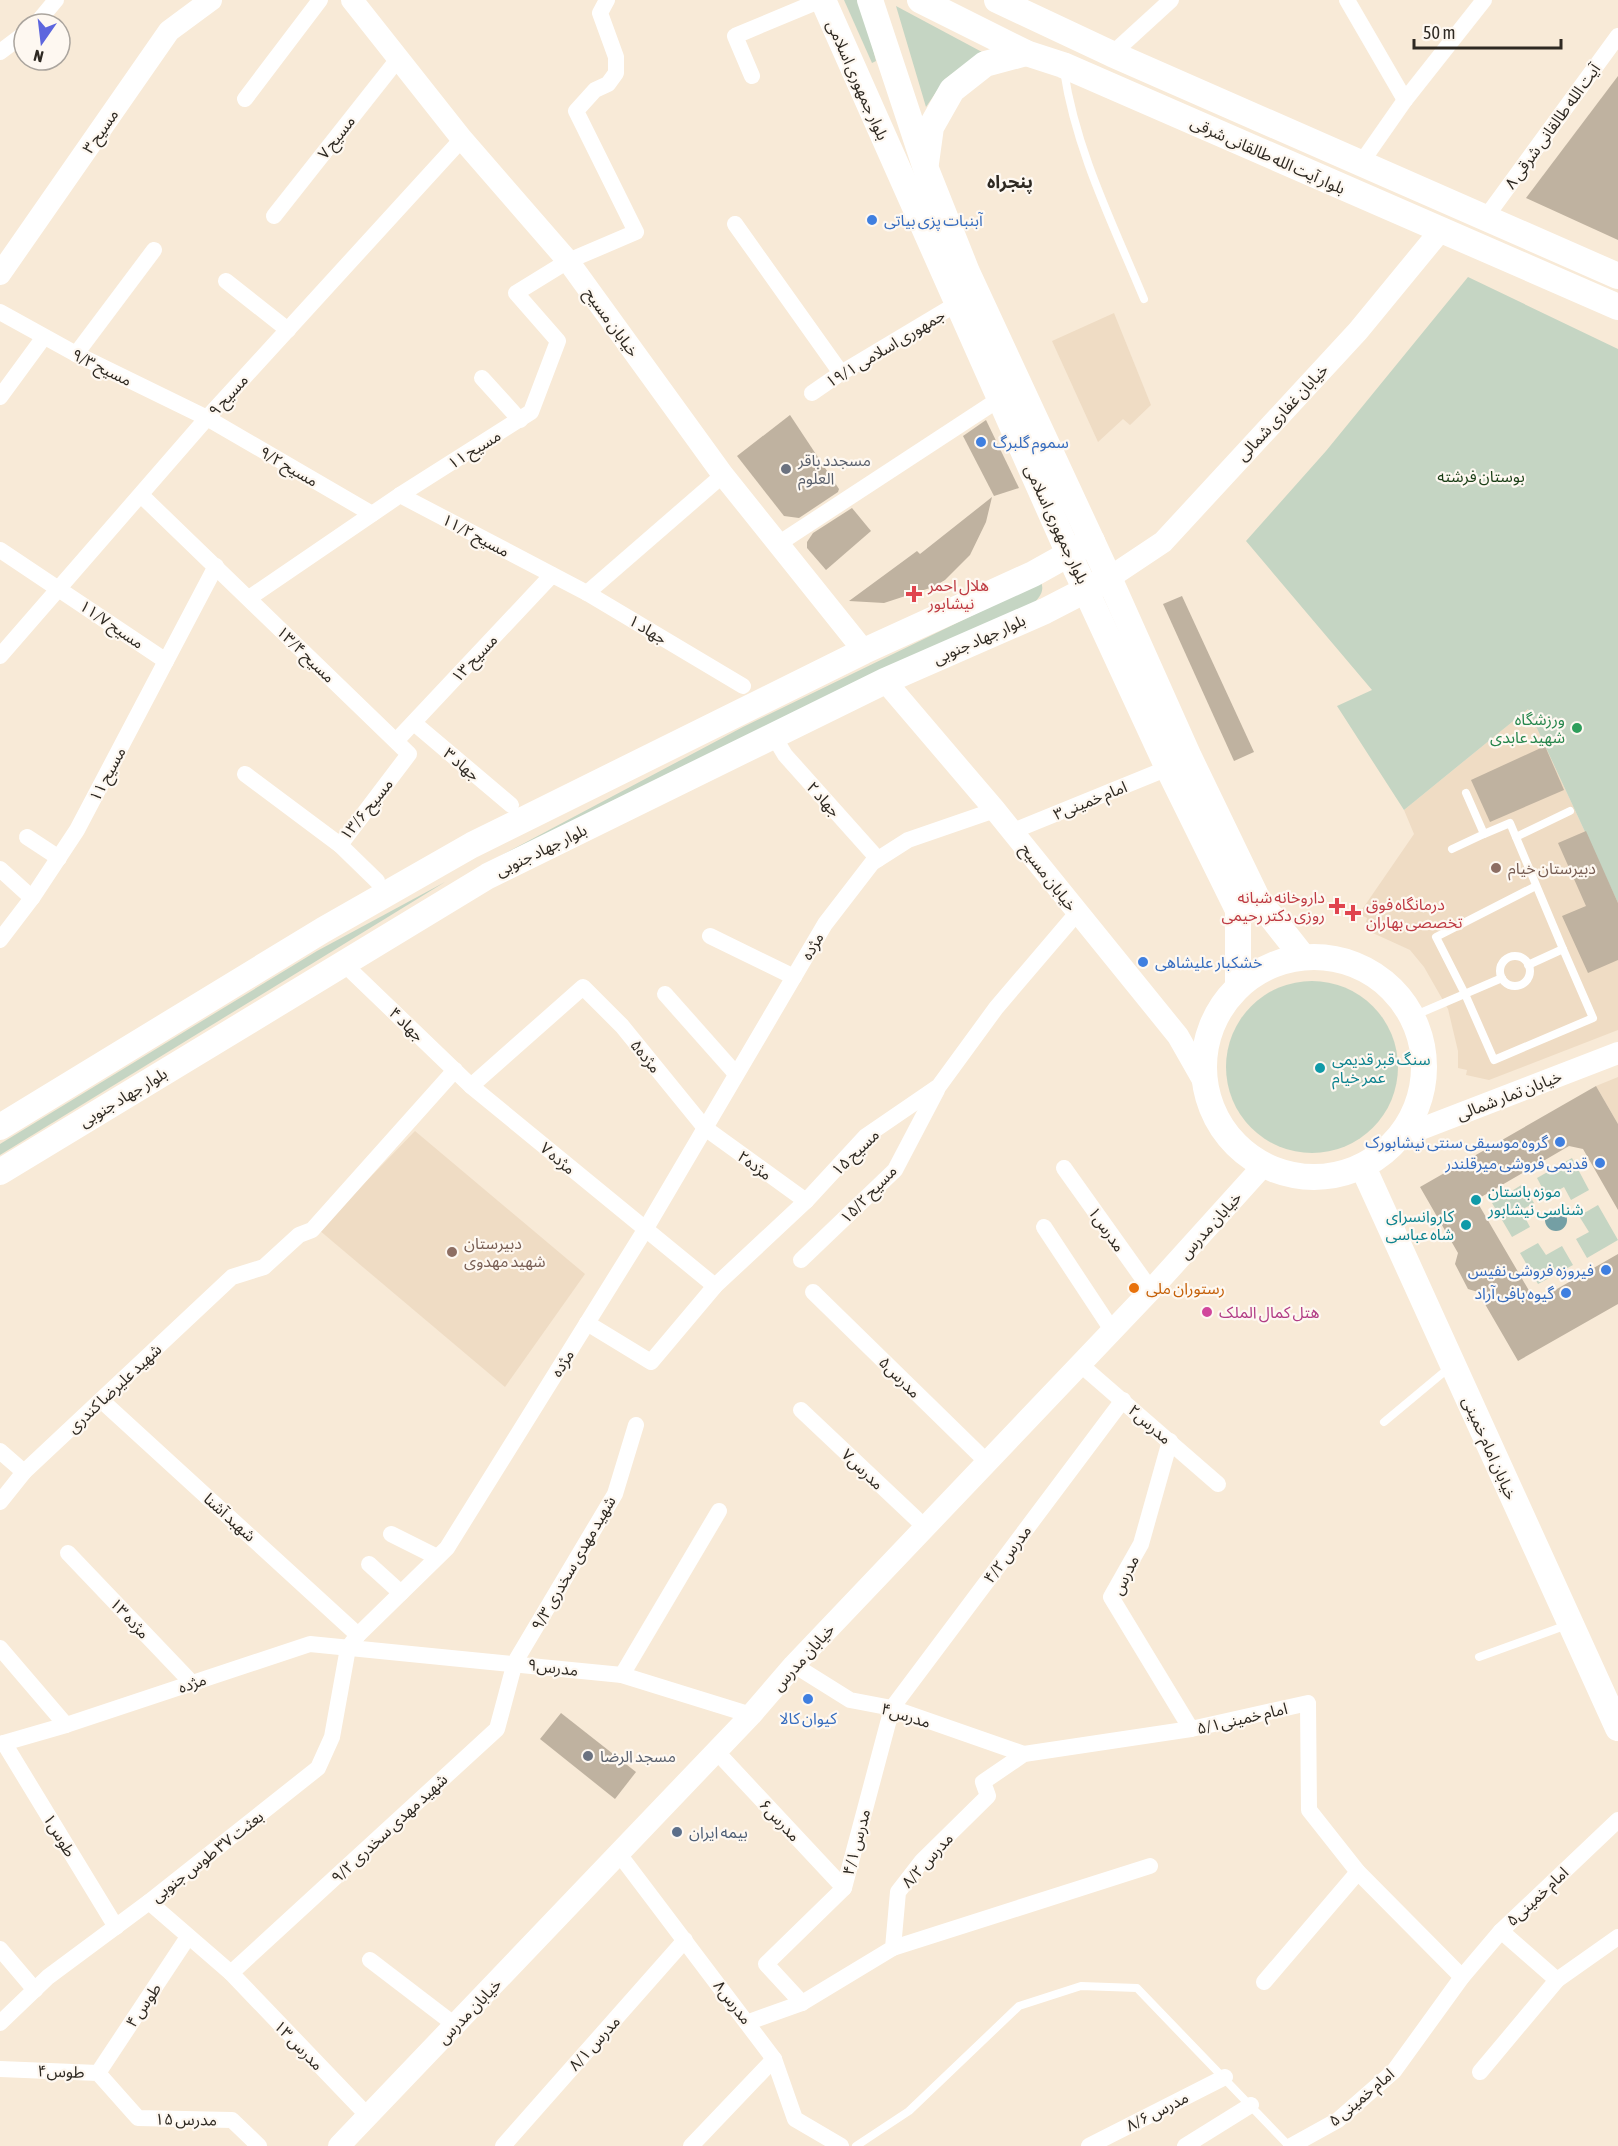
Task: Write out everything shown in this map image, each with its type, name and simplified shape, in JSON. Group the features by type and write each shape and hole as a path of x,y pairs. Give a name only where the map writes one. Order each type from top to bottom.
{"main road":[{"name":"بلوار جمهوری اسلامی","path":"822,0 1069,554 1098,584 1189,757 1258,900 1304,957"},
{"name":"بلوار جمهوری اسلامی","path":"870,0 926,169 967,272 1092,542 1098,584 1168,768 1238,910 1238,985"},
{"name":"بلوار آیت الله طالقانی شرقی","path":"920,0 1026,53 1063,65 1618,307"},
{"name":"بلوار آیت الله طالقانی شرقی","path":"997,0 1029,8 1112,54 1618,276"},
{"path":"926,169 932,127 952,90 985,64 1026,53"},
{"name":"بلوار جهاد جنوبی","path":"0,1127 323,930 472,845 864,651 1033,574 1092,542"},
{"path":"1033,574 1043,578 1049,586 1050,599 1045,611"},
{"name":"بلوار جهاد جنوبی","path":"0,1172 342,962 488,876 885,681 1045,611 1098,584"},
{"path":"472,845 488,876"},
{"path":"1304,957 1340,960 1374,974 1402,1000 1419,1032 1425,1068 1419,1105 1400,1137 1383,1154 1363,1167 1330,1177 1295,1177 1263,1166 1233,1144 1213,1115 1203,1080 1204,1045 1217,1012 1238,985 1268,966 1304,957"},
{"name":"خیابان امام خمینی","path":"1363,1167 1618,1728"}],"street":[{"path":"46,12 56,0"},
{"name":"مسیح ۳","path":"0,274 170,31 211,0"},
{"path":"245,99 320,0"},
{"name":"خیابان مسیح","path":"352,0 462,139 568,261 723,475 864,651"},
{"path":"568,261 636,232 576,111 595,90 608,84 616,73 616,57 600,13 608,0"},
{"path":"752,76 735,36 822,0"},
{"path":"1347,0 1405,100"},
{"path":"1361,163 1405,100 1484,0"},
{"path":"1112,54 1166,2"},
{"name":"آیت الله طالقانی شرقی ۸","path":"1486,217 1613,54 1618,36"},
{"name":"مسیح ۷","path":"274,216 398,59"},
{"name":"مسیح ۹","path":"0,656 207,418 462,139"},
{"path":"735,224 841,373"},
{"name":"خیابان غفاری شمالی","path":"1098,584 1163,542 1359,331 1441,230"},
{"path":"76,354 154,250"},
{"name":"مسیح ۱۱","path":"249,598 400,495 531,412 558,341 516,293 568,261"},
{"path":"226,281 288,330"},
{"name":"جمهوری اسلامی ۱۹/۱","path":"812,393 841,373 958,303"},
{"name":"مسیح ۹/۳","path":"0,312 76,354 207,418"},
{"path":"0,397 44,337"},
{"path":"482,378 520,420"},
{"path":"778,544 1001,398"},
{"name":"مسیح ۹/۲","path":"207,418 372,514"},
{"path":"587,593 723,475"},
{"name":"مسیح ۱۳/۴","path":"141,495 396,741"},
{"name":"مسیح ۱۱/۲","path":"400,495 552,575"},
{"name":"مسیح ۱۱/۷","path":"0,550 166,661"},
{"name":"مسیح ۱۱","path":"0,940 32,898 77,830 216,566"},
{"name":"جهاد ۱","path":"552,575 587,593 743,686"},
{"name":"مسیح ۱۳","path":"396,741 552,575"},
{"name":"خیابان مسیح","path":"885,681 995,810 1178,1036 1203,1080"},
{"name":"جهاد ۳","path":"414,723 511,806"},
{"name":"جهاد ۲","path":"773,735 785,755 878,859"},
{"name":"مسیح ۱۳/۶","path":"244,774 340,845 409,754 396,741"},
{"name":"امام خمینی۳","path":"1012,831 1168,768"},
{"name":"مژده","path":"2,1744 310,1644 353,1642 447,1548 645,1230 825,924 872,863 908,840 995,810"},
{"path":"27,837 59,858"},
{"path":"340,845 377,881"},
{"path":"0,869 32,898"},
{"name":"مسیح ۱۵","path":"587,1323 651,1362 715,1286 806,1201 866,1136 939,1086 996,1008 1077,913"},
{"path":"710,936 794,977"},
{"name":"جهاد ۴","path":"342,962 471,1086"},
{"name":"مژده۵","path":"471,1086 583,987 622,1026 705,1128"},
{"path":"665,994 736,1074"},
{"name":"خیابان تمار شمالی","path":"1400,1137 1618,1053"},
{"name":"شهید علیرضا کندری","path":"0,1502 24,1472 231,1277 264,1267 299,1235 312,1230 454,1070"},
{"name":"مژده ۷","path":"471,1086 715,1286"},
{"name":"مسیح ۱۵/۲","path":"801,1260 895,1170 939,1086"},
{"name":"مژده۲","path":"705,1128 806,1201"},
{"name":"خیابان مدرس","path":"339,2146 619,1854 751,1715 794,1665 1081,1365 1263,1166"},
{"name":"مدرس۱","path":"1064,1168 1151,1290"},
{"path":"1044,1227 1112,1330"},
{"name":"مدرس۵","path":"813,1292 987,1462"},
{"name":"مدرس۲","path":"1081,1365 1218,1484"},
{"name":"شهبد آشنا","path":"101,1400 353,1642"},
{"name":"مدرس ۴/۲","path":"892,1708 1123,1400"},
{"name":"مدرس۷","path":"801,1410 925,1527"},
{"name":"شهید مهدی سخدری ۹/۳","path":"515,1662 615,1494 636,1425"},
{"name":"مدرس","path":"1170,1441 1141,1544 1111,1598 1191,1729"},
{"path":"0,1451 24,1472"},
{"path":"622,1675 719,1511"},
{"path":"391,1534 437,1557"},
{"name":"مژده ۱۳","path":"68,1553 192,1683"},
{"path":"369,1564 401,1593"},
{"name":"مدرس۹","path":"353,1642 622,1675 751,1715"},
{"name":"بعثت ۳۷ طوس جنوبی","path":"0,2023 35,1990 318,1768 333,1737 353,1642"},
{"path":"0,1648 66,1725"},
{"name":"شهید مهدی سخدری ۹/۲","path":"231,1973 498,1729 515,1662"},
{"name":"مدرس۴","path":"794,1665 850,1700 892,1708 1024,1754"},
{"name":"امام خمینی۵/۱","path":"1024,1754 1191,1729 1308,1703 1310,1810 1358,1872 1462,1977"},
{"name":"مدرس ۴/۱","path":"802,2003 766,1964 844,1888 892,1708"},
{"name":"طوس۱","path":"2,1744 116,1927"},
{"name":"مدرس۶","path":"716,1751 844,1888"},
{"name":"مدرس ۸/۲","path":"893,1948 898,1892 922,1861 988,1796 983,1782 1024,1754"},
{"name":"امام خمینی۵","path":"1462,1977 1501,1931 1618,1820"},
{"name":"مدرس۸","path":"619,1854 749,2022 774,2059 795,2119 818,2140 841,2146"},
{"path":"749,2022 802,2003 893,1948 1150,1866"},
{"path":"1264,1982 1358,1872"},
{"name":"مدرس ۱۳","path":"149,1902 231,1973 368,2116"},
{"path":"1501,1931 1557,1980"},
{"name":"طوس ۴","path":"98,2073 188,1937"},
{"path":"1480,2072 1557,1980 1618,1937"},
{"name":"مدرس ۸/۱","path":"503,2146 685,1941"},
{"path":"0,1949 35,1990"},
{"path":"370,1960 455,2025"},
{"name":"امام خمینی ۵","path":"1290,2146 1338,2120 1394,2072 1462,1977"},
{"path":"691,2146 774,2059"},
{"name":"طوس۴","path":"0,2069 98,2073 138,2118"},
{"name":"مدرس ۸/۶","path":"1089,2146 1225,2077"},
{"path":"1185,2146 1251,2104"},
{"name":"مدرس ۱۵","path":"138,2118 232,2120 259,2146"}],"lane":[{"path":"1063,65 1070,112 1083,151 1144,299"},
{"path":"1466,793 1484,834"},
{"path":"1516,837 1570,811"},
{"path":"1452,849 1510,823 1593,1018 1494,1060 1465,994 1436,937 1536,886"},
{"path":"1528,965 1563,949"},
{"path":"1510,957 1520,957 1528,965 1529,977 1523,984 1509,984 1502,978 1501,968 1510,957"},
{"path":"1411,1017 1502,978"},
{"path":"1384,1422 1453,1365"},
{"path":"1479,1657 1570,1623"},
{"path":"856,2146 909,2111 1019,2006 1081,1986 1137,1988 1290,2146"}],"shaded area":[{"path":"1114,313 1151,405 1130,425 1123,419 1098,442 1052,341"},
{"name":"دبیرستان خیام","path":"1528,709 1618,903 1618,1030 1489,1080 1466,1075 1467,1070 1458,1068 1458,1051 1448,1009 1424,967 1410,950 1364,929 1367,918 1359,914 1414,834 1404,810"},
{"path":"1618,1077 1618,1124 1596,1086"},
{"name":"دبیرستان شهید مهدوی","path":"415,1131 585,1274 505,1387 319,1230"}],"green space":[{"path":"844,0 861,0 876,61 872,63"},
{"path":"896,6 982,52 945,79 926,107"},
{"name":"بوستان فرشته","path":"1468,277 1618,349 1618,903 1528,709 1404,810 1337,706 1372,690 1246,541 1326,451"},
{"path":"1041,582 1042,592 1033,605 498,857 743,727"},
{"path":"445,882 0,1155 0,1144 317,951"},
{"path":"1312,981 1329,982 1345,987 1360,995 1373,1006 1384,1019 1392,1034 1397,1050 1397,1084 1392,1100 1384,1115 1373,1128 1360,1139 1345,1147 1329,1152 1312,1153 1295,1152 1279,1147 1264,1139 1251,1128 1240,1115 1232,1100 1227,1084 1226,1067 1227,1050 1232,1034 1240,1019 1251,1006 1264,995 1279,987 1295,982"},
{"path":"1572,1158 1589,1190 1571,1200 1564,1187 1547,1197 1537,1178"},
{"path":"1523,1184 1534,1203 1521,1210 1530,1227 1512,1237 1492,1203"},
{"path":"1598,1205 1618,1240 1587,1258 1576,1239 1589,1232 1579,1216"},
{"path":"1538,1243 1546,1255 1562,1246 1573,1265 1538,1284 1520,1253"}],"water":[{"path":"1556,1209 1564,1212 1567,1220 1564,1228 1556,1231 1548,1228 1545,1220 1548,1212"}],"building":[{"path":"1618,76 1618,240 1526,198"},
{"name":"مسجدد باقر العلوم","path":"790,415 839,489 838,492 799,518 784,516 737,456"},
{"path":"986,420 1019,488 994,496 963,436"},
{"path":"992,497 986,522 970,555 945,580 933,587 884,603 849,601 917,551 920,554"},
{"path":"852,508 871,531 826,570 807,548 807,542 813,533"},
{"path":"1182,596 1254,752 1234,761 1163,604"},
{"path":"1545,746 1564,790 1490,822 1471,780"},
{"path":"1586,831 1618,903 1618,960 1588,973 1562,916 1586,906 1558,843"},
{"name":"کاروانسرای شاه عباسی","path":"1596,1086 1618,1124 1618,1210 1583,1149 1569,1146 1476,1200 1531,1294 1543,1297 1618,1254 1618,1304 1518,1361 1478,1292 1468,1289 1455,1264 1458,1253 1420,1187"},
{"name":"مسجد الرضا","path":"561,1713 636,1772 615,1799 540,1739"}],"place":[{"name":"آبنبات پزی بیاتی","path":"872,220"},
{"name":"سموم گلبرگ","path":"981,442"},
{"name":"مسجدد باقر العلوم","path":"786,469"},
{"name":"هلال احمر نیشابور","path":"914,594"},
{"name":"ورزشگاه شهید عابدی","path":"1577,728"},
{"name":"دبیرستان خیام","path":"1496,868"},
{"name":"داروخانه شبانه روزی دکتر رحیمی","path":"1337,906"},
{"name":"درمانگاه فوق تخصصی بهاران","path":"1353,913"},
{"name":"خشکبار علیشاهی","path":"1143,962"},
{"name":"سنگ قبر قدیمی عمر خیام","path":"1320,1068"},
{"name":"گروه موسیقی سنتی نیشابورک","path":"1560,1142"},
{"name":"قدیمی فروشی میرقلندر","path":"1600,1163"},
{"name":"موزه باستان شناسی نیشابور","path":"1476,1200"},
{"name":"کاروانسرای شاه عباسی","path":"1466,1225"},
{"name":"دبیرستان شهید مهدوی","path":"452,1252"},
{"name":"فیروزه فروشی نفیس","path":"1606,1270"},
{"name":"رستوران ملی","path":"1134,1288"},
{"name":"گیوه بافی آراد","path":"1566,1293"},
{"name":"هتل کمال الملک","path":"1207,1312"},
{"name":"کیوان کالا","path":"808,1699"},
{"name":"مسجد الرضا","path":"588,1756"},
{"name":"بیمه ایران","path":"677,1832"}],"district":[{"name":"پنجراه","path":"1010,182"}]}
